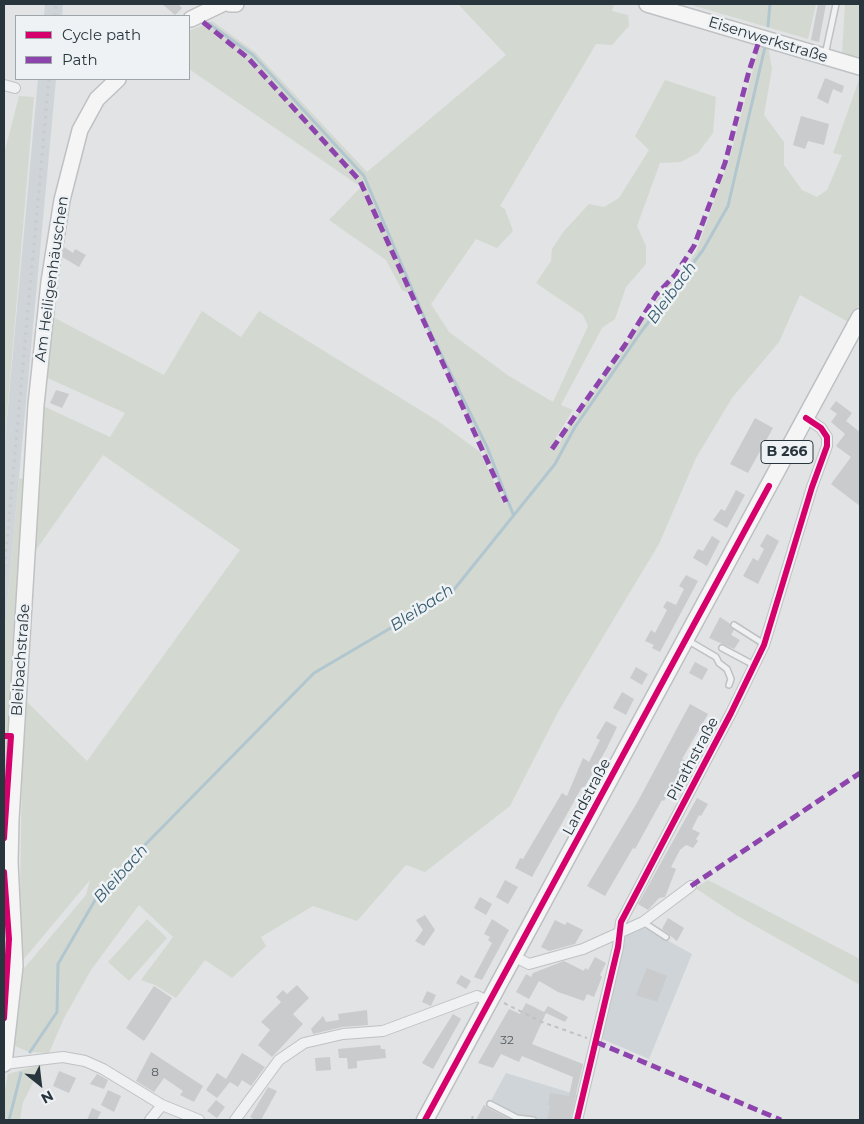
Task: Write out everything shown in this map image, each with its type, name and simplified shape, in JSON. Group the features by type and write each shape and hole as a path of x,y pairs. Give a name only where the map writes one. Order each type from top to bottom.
{"main road":[{"path":"190,21 206,4"},
{"path":"190,21 222,4"},
{"path":"230,4 236,4"},
{"name":"Eisenwerkstraße","path":"647,4 860,67"},
{"name":"Am Heiligenhäuschen","path":"36,405 53,251 74,147 89,112 108,87 117,80"},
{"name":"Landstraße","path":"425,1120 495,1001 514,958 860,317"},
{"name":"Bleibachstraße","path":"4,1064 15,966 10,862 10,736 36,405"}],"street":[{"path":"4,85 15,88"},
{"name":"Pirathstraße","path":"576,1120 596,1042 622,922 755,666 764,645 812,486 827,446 827,437 821,428 806,418"},
{"path":"514,958 530,964 582,948 643,922 691,886"},
{"path":"235,1120 279,1060 304,1043 343,1034 383,1031 477,996 495,1001"},
{"path":"4,1064 63,1057 85,1061 103,1069 162,1105 199,1120"},
{"path":"150,1120 162,1105"}],"lane":[{"path":"825,58 836,4"},
{"path":"734,625 764,645"},
{"path":"686,640 716,657 719,663 727,669 732,679 729,685"},
{"path":"722,648 755,666"},
{"path":"643,922 666,937"},
{"path":"490,1104 517,1118 533,1120"}],"path":[{"path":"495,1001 542,1022 596,1042"},
{"path":"472,1120 473,1114"}],"shaded area":[{"path":"45,4 63,4 62,15 44,15"},
{"path":"458,4 614,4 612,11 628,15 629,26 612,45 596,44 500,206 505,209 513,231 497,248 476,239 431,304 449,332 509,376 553,402 588,326 583,315 536,283 551,261 552,249 564,231 589,204 604,207 619,198 649,150 635,136 665,80 716,97 713,133 698,153 681,162 660,163 637,226 646,246 646,264 626,287 615,319 602,328 561,405 573,410 555,439 559,446 565,432 665,289 682,273 697,250 731,153 758,51 762,45 768,45 772,69 764,115 784,142 784,165 802,190 817,197 827,190 842,155 833,153 860,77 860,303 850,323 800,295 779,342 732,398 696,458 659,544 558,712 510,806 425,872 406,865 357,921 313,906 261,937 266,946 232,978 205,960 176,998 155,985 141,980 173,937 139,905 91,970 64,1018 49,1053 29,1052 15,1046 20,973 86,895 90,880 19,965 23,698 87,761 240,550 103,455 31,557 41,405 110,437 125,413 43,376 49,315 164,375 202,311 241,337 259,311 438,421 480,452 505,505 507,502 413,295 402,290 386,260 329,220 361,187 190,70 190,31 212,21 255,52 367,172 506,55"},
{"path":"688,4 816,4 808,39"},
{"path":"845,4 860,4 860,59 842,55"},
{"path":"38,80 56,80 4,639 4,451"},
{"path":"19,96 34,97 4,451 4,154"},
{"path":"19,478 25,480 4,819 4,639"},
{"path":"708,880 860,959 860,985 736,915 695,888"},
{"path":"147,919 167,938 129,981 108,962"},
{"path":"641,926 692,954 649,1059 600,1038 624,935"},
{"path":"43,1064 23,1102 20,1120 4,1120 4,1094 8,1074"},
{"path":"506,1073 578,1095 572,1120 517,1120 488,1106"}],"building":[{"path":"162,4 178,4 182,8 175,15"},
{"path":"818,4 826,4 819,42 811,40"},
{"path":"825,78 844,86 842,93 833,89 828,104 817,98"},
{"path":"801,116 829,124 824,145 808,141 805,149 793,145"},
{"path":"64,247 73,253 75,249 86,255 79,267 62,257"},
{"path":"56,390 69,394 62,408 50,403"},
{"path":"836,401 852,413 846,421 860,432 860,506 831,484 851,457 836,446 845,434 831,422 837,414 830,409"},
{"path":"755,418 773,428 748,473 730,464"},
{"path":"736,490 745,495 727,528 713,520 721,509 725,511"},
{"path":"767,534 779,541 758,584 743,576 753,558 758,561 764,549 760,546"},
{"path":"712,536 720,541 707,566 693,558 698,549 703,551"},
{"path":"686,575 698,581 660,652 652,648 654,645 645,641 651,630 655,633 667,610 663,607 667,601 676,605 684,589 679,586"},
{"path":"720,617 729,623 734,630 731,635 740,640 734,649 709,638"},
{"path":"695,662 708,669 702,680 689,673"},
{"path":"636,667 648,674 642,685 630,678"},
{"path":"622,692 634,699 626,715 613,708"},
{"path":"690,704 708,714 682,759 686,761 664,801 662,800 635,849 633,848 605,896 587,886 638,801"},
{"path":"606,721 617,727 607,748 584,788 582,787 532,877 515,868 520,858 523,859 562,793 567,796 583,758 589,762 600,740 596,738"},
{"path":"697,798 708,804 701,816 699,815 692,829 700,833 696,839 698,841 693,848 686,845 680,850 671,867 676,869 665,897 659,898 648,910 638,904"},
{"path":"505,880 518,887 508,904 496,897"},
{"path":"480,897 492,904 486,915 474,908"},
{"path":"425,915 435,930 424,946 415,941 423,930 416,920"},
{"path":"668,918 684,928 677,941 662,929"},
{"path":"492,919 509,930 482,980 474,977 492,943 488,940 490,937 484,934"},
{"path":"555,920 565,925 567,922 583,930 575,944 549,951 541,947"},
{"path":"595,957 606,963 600,975 602,977 594,997 587,994 584,1001 558,992 539,981 529,999 516,992 526,974 531,977 533,973 564,961 584,971 585,968 588,970"},
{"path":"647,968 667,976 657,1002 636,995"},
{"path":"461,975 471,981 466,989 456,983"},
{"path":"297,985 309,998 293,1014 303,1024 272,1057 258,1045 270,1030 261,1022 281,1002 276,997 283,990 287,994"},
{"path":"154,986 172,998 144,1041 126,1028"},
{"path":"427,991 436,995 431,1006 422,1002"},
{"path":"526,1003 544,1012 548,1006 568,1017 565,1022 546,1013 532,1044 583,1064 570,1120 547,1120 550,1093 569,1096 573,1077 522,1056 519,1062 501,1054 493,1068 478,1063 509,1009 520,1014"},
{"path":"367,1010 368,1025 342,1027 313,1034 311,1029 323,1016 326,1022 339,1020 338,1014"},
{"path":"453,1014 461,1019 433,1069 422,1063"},
{"path":"380,1045 381,1049 385,1049 386,1058 357,1061 357,1068 348,1069 347,1058 339,1058 338,1049"},
{"path":"151,1052 203,1086 194,1102 180,1095 183,1091 164,1078 154,1092 136,1081"},
{"path":"242,1053 265,1067 251,1086 242,1080 238,1087 230,1082 217,1098 206,1090 217,1073 226,1079"},
{"path":"330,1057 331,1070 316,1071 315,1058"},
{"path":"59,1071 76,1078 69,1093 53,1086"},
{"path":"97,1074 108,1080 104,1089 90,1084"},
{"path":"268,1087 277,1091 261,1120 256,1120 250,1117"},
{"path":"108,1090 121,1096 114,1112 101,1105"},
{"path":"216,1100 225,1107 217,1118 207,1111"},
{"path":"484,1105 488,1108 512,1120 476,1120"},
{"path":"92,1108 101,1112 97,1120 87,1120"}],"waterway":[{"name":"Bleibach","path":"768,26 770,4"},
{"path":"208,23 253,55 364,176 432,336 487,447 513,514"},
{"name":"Bleibach","path":"30,1052 57,1012 58,964 98,895 314,673 452,592 555,464 575,427 641,332 703,250 728,206 765,47"},
{"name":"Bleibach","path":"9,1120 21,1073"}],"railway":[{"path":"55,15 56,4"},
{"path":"4,574 49,80"}],"marked path":[{"path":"203,22 248,58 360,181 506,502"},
{"path":"552,449 625,345 656,295 675,275 694,246 725,163 749,71 760,38"},
{"path":"691,886 860,773"},
{"path":"596,1042 781,1120"}],"cycle path":[{"path":"577,1120 618,947 621,922 731,713 764,645 812,487 827,446 827,437 821,428 806,418"},
{"path":"425,1120 769,486"},
{"path":"4,736 11,736 4,838"},
{"path":"4,872 9,939 4,1018"}]}
